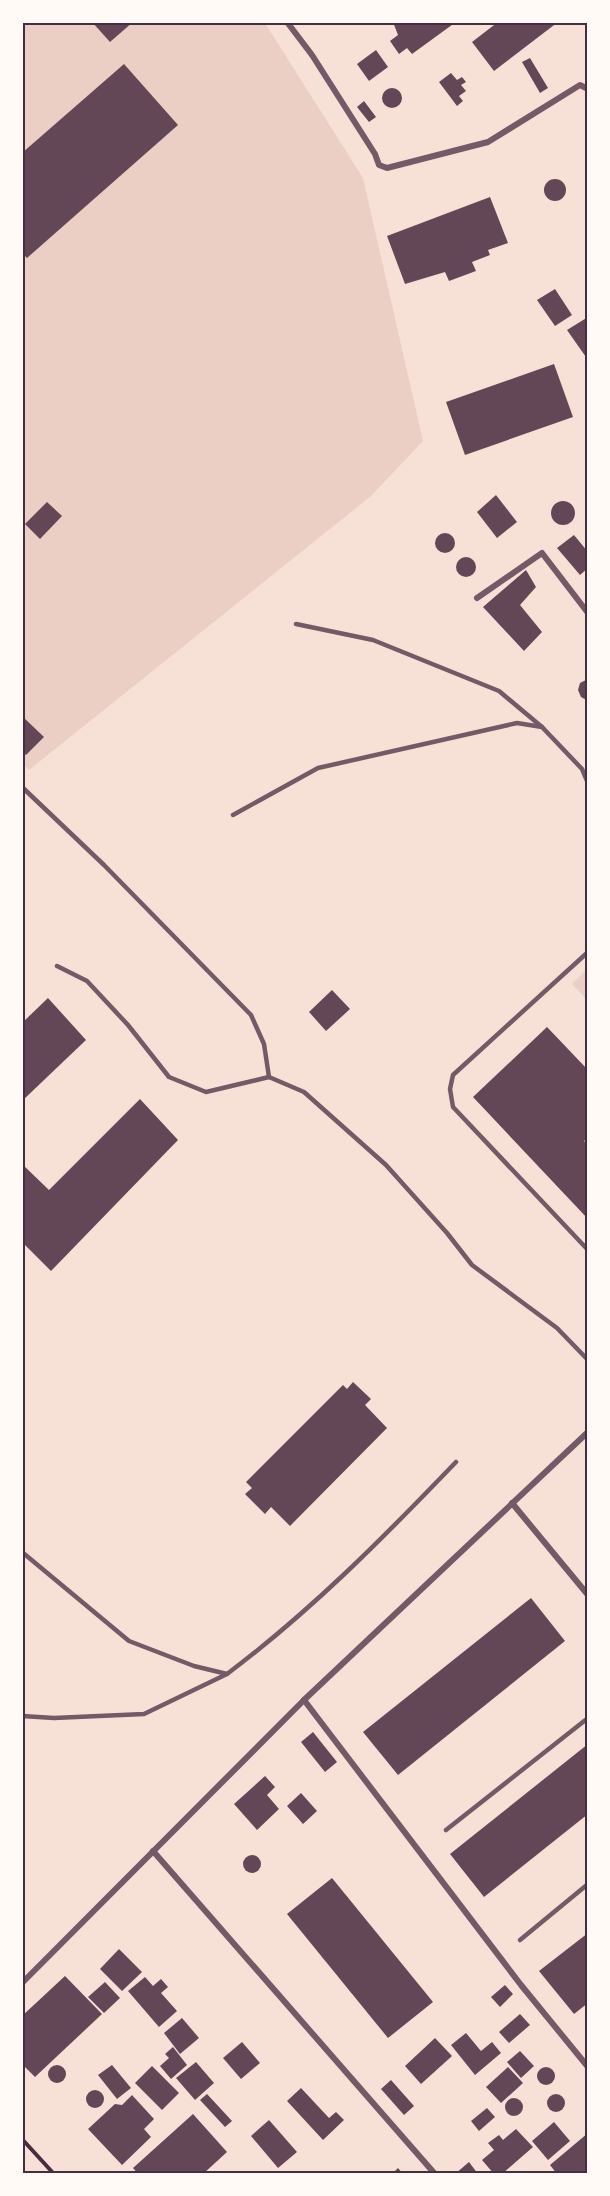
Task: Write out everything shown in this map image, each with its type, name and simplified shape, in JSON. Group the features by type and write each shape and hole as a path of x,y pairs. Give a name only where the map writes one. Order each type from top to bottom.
{"street":[{"path":"287,22 312,55 375,154 379,165 387,168 488,142 563,94 580,85 588,89"},
{"path":"477,598 542,553 588,613"},
{"path":"22,1983 304,1700 588,1432"},
{"path":"512,1503 588,1595"},
{"path":"304,1700 521,1985 588,2067"},
{"path":"153,1851 435,2174"}],"lane":[{"path":"296,624 373,640 499,691 542,727 582,769 588,783"},
{"path":"233,815 318,768 517,723 542,727"},
{"path":"22,787 104,865 251,1015 264,1044 269,1077"},
{"path":"588,952 453,1075 450,1089 453,1107 588,1250"},
{"path":"57,966 87,981 128,1025 169,1077 206,1092 269,1077 304,1092 386,1166 447,1233 472,1265 557,1328 588,1360"},
{"path":"22,1716 54,1718 144,1714 227,1674 298,1617 393,1528 456,1462"},
{"path":"22,1552 129,1641 194,1666 227,1674"},
{"path":"446,1830 588,1718"},
{"path":"520,1940 588,1884"}],"path":[{"path":"22,2139 54,2174"}],"shaded area":[{"path":"23,23 265,23 363,178 423,441 370,497 29,770 23,764"},
{"path":"587,969 587,1000 572,984"}],"building":[{"path":"92,22 133,22 110,42"},
{"path":"393,22 456,22 412,54 407,48 399,54 390,41 398,35"},
{"path":"498,22 558,22 494,71 472,42"},
{"path":"376,50 388,67 369,81 357,64"},
{"path":"530,58 548,88 540,93 522,62"},
{"path":"124,64 178,125 27,258 22,253 22,153"},
{"path":"451,73 457,80 462,77 466,82 461,85 466,91 459,96 463,101 457,106 439,82"},
{"path":"392,88 399,91 402,98 399,105 392,108 385,105 382,98 385,91"},
{"path":"364,101 376,117 369,122 357,107"},
{"path":"551,179 559,179 566,186 566,194 559,201 551,201 544,194 544,186"},
{"path":"490,197 508,243 488,250 490,255 472,262 476,271 449,281 445,272 405,284 387,236"},
{"path":"555,289 572,315 555,326 537,300"},
{"path":"588,317 588,360 567,330"},
{"path":"554,364 573,417 465,455 446,402"},
{"path":"496,495 517,522 497,538 477,512"},
{"path":"563,501 568,502 574,508 574,518 568,524 563,525 558,524 552,518 551,513 552,508 558,502"},
{"path":"47,502 62,516 40,539 25,524"},
{"path":"445,533 452,536 455,543 452,550 445,553 438,550 435,543 438,536"},
{"path":"574,535 588,552 588,568 580,575 557,548"},
{"path":"466,557 473,560 476,567 473,574 466,577 459,574 456,567 459,560"},
{"path":"526,570 536,587 520,605 542,632 524,651 483,607"},
{"path":"588,679 588,701 581,697 578,690 580,683"},
{"path":"22,716 44,737 26,755 22,752"},
{"path":"332,990 350,1009 326,1031 309,1012"},
{"path":"48,998 86,1040 22,1101 22,1023"},
{"path":"547,1027 588,1070 588,1138 584,1141 588,1145 588,1219 473,1097"},
{"path":"140,1099 178,1140 51,1271 22,1242 22,1164 49,1190"},
{"path":"353,1382 371,1399 365,1405 387,1428 290,1526 271,1507 265,1514 245,1494 252,1488 246,1482 343,1385 347,1389"},
{"path":"531,1598 565,1641 398,1775 363,1732"},
{"path":"313,1732 337,1762 325,1772 301,1742"},
{"path":"588,1744 588,1814 484,1897 450,1854"},
{"path":"265,1776 275,1787 267,1795 279,1809 257,1830 234,1804"},
{"path":"301,1793 317,1811 303,1824 287,1806"},
{"path":"252,1855 258,1858 261,1864 258,1870 252,1873 246,1870 243,1864 246,1858"},
{"path":"332,1878 433,2002 388,2038 287,1914"},
{"path":"588,1933 588,2003 574,2014 539,1971"},
{"path":"119,1949 142,1972 122,1991 100,1969"},
{"path":"65,1976 102,2014 35,2077 22,2064 22,2016"},
{"path":"145,1977 153,1986 161,1979 168,1987 161,1993 177,2011 159,2027 128,1991"},
{"path":"105,1982 120,1998 104,2013 88,1997"},
{"path":"505,1985 513,1994 500,2007 491,1997"},
{"path":"520,2014 530,2025 509,2043 499,2032"},
{"path":"182,2018 199,2038 180,2054 164,2033"},
{"path":"466,2033 481,2051 492,2042 501,2053 475,2075 451,2045"},
{"path":"435,2038 452,2056 421,2084 405,2066"},
{"path":"242,2042 260,2063 241,2079 223,2058"},
{"path":"173,2047 187,2065 171,2079 160,2066 169,2058 165,2054"},
{"path":"520,2051 534,2066 521,2078 507,2062"},
{"path":"196,2062 214,2083 195,2100 176,2078"},
{"path":"57,2065 63,2068 66,2074 63,2080 57,2083 51,2080 48,2074 51,2068"},
{"path":"112,2065 131,2088 117,2099 98,2075"},
{"path":"152,2066 179,2093 162,2110 135,2083"},
{"path":"508,2067 523,2083 501,2103 486,2087"},
{"path":"546,2067 552,2070 555,2076 552,2082 546,2085 540,2082 537,2076 540,2070"},
{"path":"391,2080 414,2106 404,2115 381,2089"},
{"path":"301,2088 329,2118 336,2112 344,2120 323,2140 287,2101"},
{"path":"95,2090 101,2093 104,2099 101,2105 95,2108 89,2105 86,2099 89,2093"},
{"path":"207,2094 232,2121 225,2127 200,2100"},
{"path":"556,2094 562,2097 565,2103 562,2109 556,2112 550,2109 547,2103 550,2097"},
{"path":"132,2095 154,2119 144,2129 151,2137 122,2165 88,2129 115,2104 122,2105"},
{"path":"514,2098 520,2101 523,2107 520,2113 514,2116 508,2113 505,2107 508,2101"},
{"path":"487,2108 495,2117 479,2131 471,2121"},
{"path":"193,2114 227,2152 203,2174 138,2174 133,2168"},
{"path":"269,2120 297,2152 278,2168 251,2136"},
{"path":"554,2122 570,2141 548,2160 532,2141"},
{"path":"516,2129 533,2147 502,2174 494,2174 482,2160 494,2150 488,2143 499,2135 503,2140"},
{"path":"588,2133 588,2174 557,2174 550,2165"},
{"path":"469,2162 478,2174 455,2174"},
{"path":"398,2168 403,2174 392,2174"}]}
